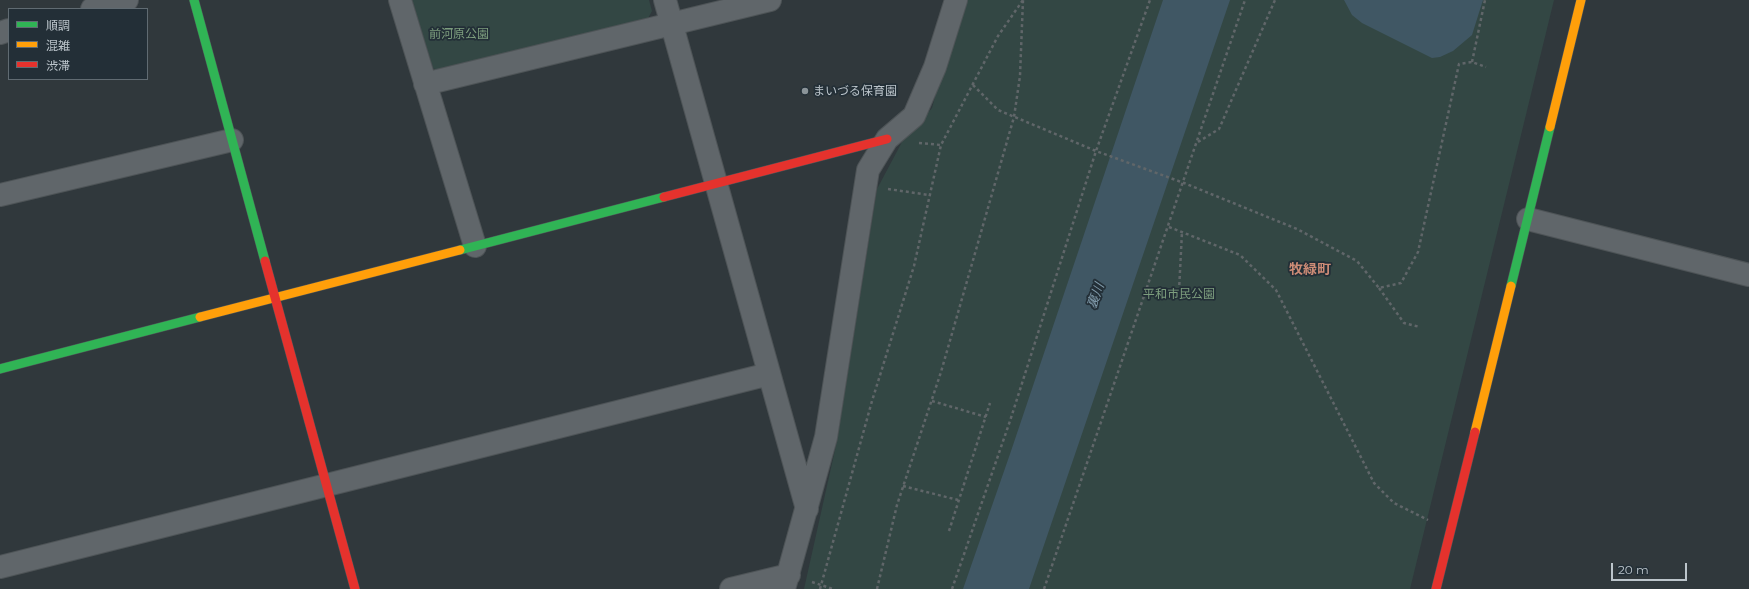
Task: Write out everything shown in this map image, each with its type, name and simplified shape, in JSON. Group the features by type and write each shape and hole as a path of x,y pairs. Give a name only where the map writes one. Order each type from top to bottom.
{"street":[{"path":"96,8 127,0"},
{"path":"194,0 355,589"},
{"path":"400,0 475,246"},
{"path":"665,0 807,510"},
{"path":"425,84 770,0"},
{"path":"731,589 786,582 826,437 868,170 887,139 914,116 935,67 956,0"},
{"path":"1436,589 1581,0"},
{"path":"0,369 887,139"},
{"path":"0,195 232,140"},
{"path":"1528,219 1749,275"},
{"path":"0,567 769,374"}],"path":[{"path":"820,589 872,402 914,266 941,145 998,36 1023,0"},
{"path":"877,589 903,486 932,401 969,280 986,210 1014,117 1020,76 1023,0"},
{"path":"952,589 1010,421 1096,151 1150,0"},
{"path":"1044,589 1169,227 1245,0"},
{"path":"1198,142 1219,129 1275,0"},
{"path":"1472,62 1485,0"},
{"path":"1379,288 1401,282 1418,252 1459,64 1472,62 1486,66"},
{"path":"973,85 998,110 1096,151 1184,182 1297,229 1358,261 1404,323 1420,327"},
{"path":"866,186 930,195"},
{"path":"1169,227 1240,255 1276,290 1374,483 1394,503 1435,523"},
{"path":"1179,291 1182,232"},
{"path":"932,401 986,417"},
{"path":"948,531 990,403"},
{"path":"903,486 958,500"},
{"path":"821,585 833,589"}],"green space":[{"name":"前河原公園","path":"412,0 649,0 652,11 646,22 444,74 433,68"},
{"name":"平和市民公園","path":"961,0 1554,0 1410,589 804,589 837,441 877,189 902,142 932,108"}],"water":[{"name":"裏川","path":"1163,0 1230,0 1029,589 963,589 1010,454"},
{"path":"1344,0 1483,0 1472,35 1453,51 1440,57 1432,58 1362,23 1352,15"}],"traffic: fast":[{"path":"194,0 265,261"},
{"path":"1511,286 1550,127"},
{"path":"460,250 664,197"},
{"path":"0,369 200,317"}],"traffic: slow":[{"path":"1550,127 1581,0"},
{"path":"200,317 460,250"},
{"path":"1475,432 1511,286"}],"traffic: jam":[{"path":"664,197 887,139"},
{"path":"265,261 355,589"},
{"path":"1436,589 1475,432"}],"place":[{"name":"まいづる保育園","path":"805,91"}],"district":[{"name":"牧緑町","path":"1310,270"}]}
